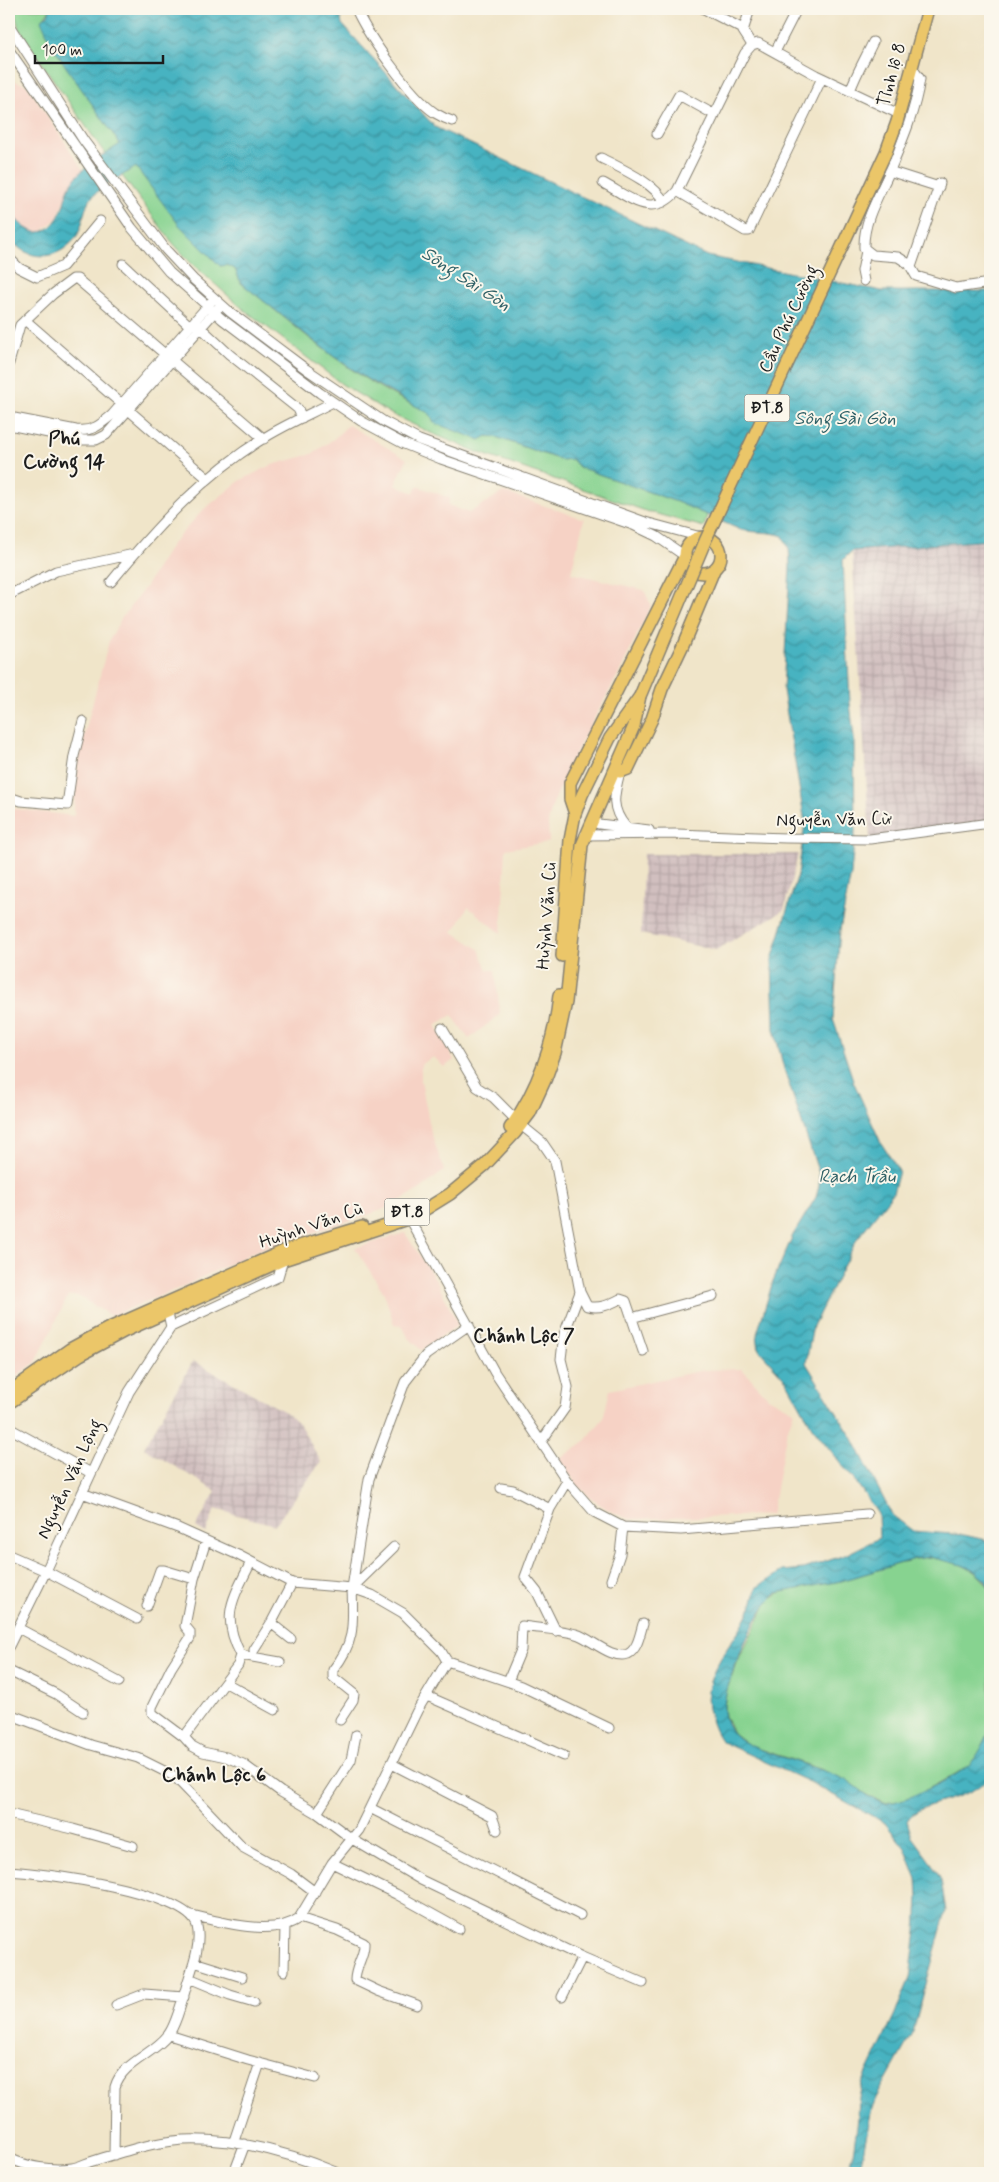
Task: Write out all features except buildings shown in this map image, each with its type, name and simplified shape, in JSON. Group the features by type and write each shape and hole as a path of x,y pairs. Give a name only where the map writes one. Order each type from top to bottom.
{"main road":[{"name":"Tỉnh lộ 8","path":"898,118 928,9"},
{"name":"Cầu Phú Cường","path":"640,696 706,539 886,152 898,118"},
{"path":"570,799 570,783 675,577 686,560 690,542 701,537 713,540 720,548 720,560 628,770 620,772"},
{"path":"686,560 697,572 714,570"},
{"path":"675,577 681,576 696,581 700,586 701,600"},
{"name":"ĐT.8","path":"609,783 620,772 641,727 640,696"},
{"name":"ĐT.8","path":"592,821 634,726 640,696"},
{"name":"ĐT.8","path":"570,799 591,756 606,733 640,696"},
{"name":"Huỳnh Văn Cù","path":"519,1122 538,1078 551,1038 558,1003 571,834 575,814 582,795 610,738 640,696"},
{"name":"Huỳnh Văn Cù","path":"570,799 575,814"},
{"path":"9,1403 86,1351 166,1309 284,1255 408,1216 450,1194 485,1165 519,1122 530,1114 546,1078 564,1018 579,856 585,835 592,821 575,814"},
{"path":"571,834 585,835"},
{"path":"9,1392 85,1340 166,1309"}],"street":[{"path":"356,9 371,36 404,82 434,112 452,122"},
{"path":"704,9 743,29 752,45"},
{"path":"743,29 750,9"},
{"path":"775,52 797,9"},
{"path":"9,25 84,141 139,217 192,279 218,301 346,398 419,440 645,522 701,537"},
{"path":"850,91 856,72 866,58 873,42"},
{"path":"603,183 646,206 664,202 677,191 752,45 758,43 898,118"},
{"path":"9,50 132,228 169,272 248,340 333,402 383,434 446,461 645,530 686,560"},
{"path":"9,63 19,66"},
{"path":"864,281 862,271 866,251 864,241 870,216 917,100 920,80 912,69"},
{"path":"677,191 745,231 749,231 822,78"},
{"path":"657,134 679,95 715,114"},
{"path":"601,158 660,193 664,202"},
{"path":"889,171 939,185 911,267"},
{"path":"9,258 19,268 38,277 63,266 100,221"},
{"path":"866,251 874,255 898,257 911,267 916,276 956,288 990,283"},
{"path":"123,264 190,326"},
{"path":"9,363 20,325 52,294 74,279 78,279 264,439"},
{"path":"9,425 83,440 96,440 106,435 125,408 169,357 190,326 218,301"},
{"path":"169,357 201,328 211,309"},
{"path":"25,320 208,479"},
{"path":"190,326 196,324 201,328 229,354 298,409 302,418"},
{"path":"111,582 155,528 208,479 264,439 333,402"},
{"path":"9,417 86,431 96,428 125,408"},
{"path":"446,461 450,452"},
{"path":"9,595 56,571 134,554"},
{"path":"9,797 21,801 67,805 74,756 83,721"},
{"path":"620,772 615,791 615,809 617,816 626,827"},
{"name":"Nguyễn Văn Cừ","path":"592,821 677,834"},
{"name":"Nguyễn Văn Cừ","path":"585,835 677,834 870,839 990,823"},
{"path":"442,1028 477,1086 494,1098 542,1142 555,1161 580,1292 586,1306 607,1306 620,1299 626,1301 643,1351"},
{"path":"408,1216 495,1372 567,1481 594,1512 623,1527 681,1530 867,1514"},
{"name":"Huỳnh Văn Cù","path":"171,1327 278,1277 284,1255"},
{"path":"541,1442 565,1408 568,1387 561,1359 564,1334 580,1292"},
{"path":"631,1318 713,1296"},
{"path":"166,1309 171,1327"},
{"path":"340,1720 353,1700 354,1694 333,1677 332,1670 342,1658 352,1634 352,1588 369,1479 405,1382 426,1355 469,1325"},
{"name":"Nguyễn Văn Lộng","path":"9,1646 129,1392 171,1327"},
{"path":"9,1428 91,1473"},
{"path":"556,1631 537,1592 525,1577 550,1509 567,1481"},
{"path":"500,1488 513,1490 550,1509"},
{"path":"82,1493 178,1528 292,1583 352,1588 372,1595 403,1612 441,1651 446,1661 555,1700 609,1728"},
{"path":"611,1580 620,1554 623,1527"},
{"path":"206,1541 194,1579 185,1626 190,1632 190,1638 171,1668 152,1707 152,1713 184,1737 192,1746 203,1752 226,1757 243,1764 281,1792 421,1880 582,1957 643,1983"},
{"path":"352,1588 394,1547"},
{"path":"9,1555 46,1570 137,1619"},
{"path":"184,1737 238,1665 241,1655 232,1637 229,1621 234,1597 251,1562"},
{"path":"147,1606 160,1570 194,1579"},
{"path":"254,1650 292,1583"},
{"path":"271,1623 291,1639"},
{"path":"508,1682 521,1650 522,1626 578,1635 614,1654 626,1655 636,1645 643,1624"},
{"path":"18,1628 119,1682"},
{"path":"241,1655 280,1662"},
{"path":"9,1871 90,1881 132,1890 188,1914 258,1926 274,1927 285,1925 299,1918 332,1863 359,1830 417,1711 446,1661"},
{"path":"9,1671 56,1694 83,1712"},
{"path":"226,1683 274,1710"},
{"path":"427,1696 564,1756"},
{"path":"9,1714 91,1746 138,1758 174,1776 242,1847 291,1874 315,1892"},
{"path":"317,1813 350,1760 356,1735"},
{"path":"392,1764 492,1816 497,1830"},
{"path":"370,1808 580,1915"},
{"path":"9,1814 133,1846"},
{"path":"332,1863 396,1894 459,1929"},
{"path":"114,2155 114,2097 117,2078 169,2034 184,1997 194,1962 198,1938 196,1925 188,1914"},
{"path":"299,1918 338,1930 364,1943 364,1952 358,1965 355,1980 378,1992 417,2005"},
{"path":"284,1971 285,1925"},
{"path":"562,1997 582,1957"},
{"path":"194,1962 242,1977"},
{"path":"189,1978 230,1995 254,2002"},
{"path":"116,2005 144,1994 184,1997"},
{"path":"169,2034 260,2063 315,2078"},
{"path":"234,2142 260,2063"},
{"path":"9,2158 56,2171 162,2143 182,2140 234,2142 306,2160 338,2173"},
{"path":"234,2173 245,2144"}],"shaded area":[{"path":"9,79 27,85 83,170 71,183 57,218 42,231 35,232 26,229 18,223 9,210"},
{"path":"348,425 407,459 395,485 414,493 417,486 450,498 448,505 469,513 503,492 584,519 571,573 644,590 651,605 620,671 579,746 553,803 548,822 549,842 506,849 501,933 468,907 453,932 479,949 487,970 495,970 500,1014 469,1039 452,1015 435,1025 454,1060 444,1067 434,1057 421,1064 421,1081 431,1132 444,1171 419,1190 382,1210 256,1251 184,1286 111,1316 78,1296 68,1296 36,1362 9,1381 9,808 74,816 75,784 80,751 109,641 121,619 146,586 172,544 203,510 241,480 272,465 312,454 335,438"},
{"path":"990,537 990,825 870,839 852,551"},
{"path":"643,854 798,854 784,910 716,950 641,934"},
{"path":"405,1233 437,1282 458,1325 421,1350 408,1337 402,1325 394,1324 384,1293 355,1248"},
{"path":"193,1361 287,1413 300,1425 321,1462 275,1525 215,1509 206,1533 196,1527 216,1491 144,1448"},
{"path":"742,1369 768,1397 794,1411 786,1435 771,1515 629,1519 612,1512 596,1502 580,1488 558,1460 584,1442 603,1419 610,1390 704,1370"}],"green space":[{"path":"14,9 50,9 44,18 51,43 136,167 179,224 220,266 227,265 235,269 241,283 334,357 380,388 440,417 487,436 496,437 561,460 572,459 579,467 677,502 707,515 704,527 646,511 477,452 391,414 343,385 242,308 191,263 172,242 101,148 43,65 19,29"},
{"path":"929,1557 947,1560 972,1570 985,1582 990,1590 990,1730 980,1752 968,1767 926,1790 900,1801 883,1803 864,1793 848,1781 820,1769 750,1746 733,1733 725,1716 724,1706 727,1689 739,1658 769,1599 784,1590 841,1581 915,1559"}],"water":[{"name":"Sông Sài Gòn","path":"50,9 339,9 342,24 435,127 707,256 882,291 990,291 990,540 852,551 843,560 850,703 854,738 855,832 851,874 840,930 833,1019 854,1083 881,1143 899,1171 893,1193 857,1239 813,1326 806,1363 853,1439 892,1515 913,1531 964,1535 990,1541 990,1590 986,1581 974,1571 962,1565 929,1557 915,1559 841,1581 776,1593 760,1613 744,1645 730,1679 724,1705 727,1724 733,1733 748,1744 843,1779 883,1803 891,1803 914,1795 941,1783 963,1770 976,1757 990,1730 991,1764 985,1780 965,1794 914,1813 907,1821 912,1837 941,1880 946,1911 913,2032 872,2108 859,2173 846,2173 853,2154 859,2097 862,2083 910,1978 916,1931 917,1879 905,1848 885,1823 813,1784 722,1742 711,1720 707,1699 710,1682 716,1667 744,1621 752,1605 756,1588 782,1571 803,1569 845,1555 879,1538 878,1514 858,1485 812,1427 786,1380 759,1350 757,1334 773,1281 793,1235 816,1197 819,1186 819,1174 784,1069 774,1029 772,960 798,874 805,823 783,690 790,566 789,549 783,536 773,533 741,530 677,502 579,467 572,459 561,460 496,437 487,436 480,440 434,423 430,414 367,379 333,356 241,283 235,269 227,265 220,266 179,225 136,167 93,196 89,201 77,235 62,250 43,256 22,250 13,243 8,234 9,210 28,229 35,232 48,228 55,222 61,212 68,190 81,171 120,144 51,43 41,20 48,15"}],"district":[{"name":"Phú Cường 14","path":"64,450"},
{"name":"Chánh Lộc 7","path":"524,1336"},
{"name":"Chánh Lộc 6","path":"214,1775"}],"water label":[{"name":"Rạch Trầu","path":"857,1176"}]}
